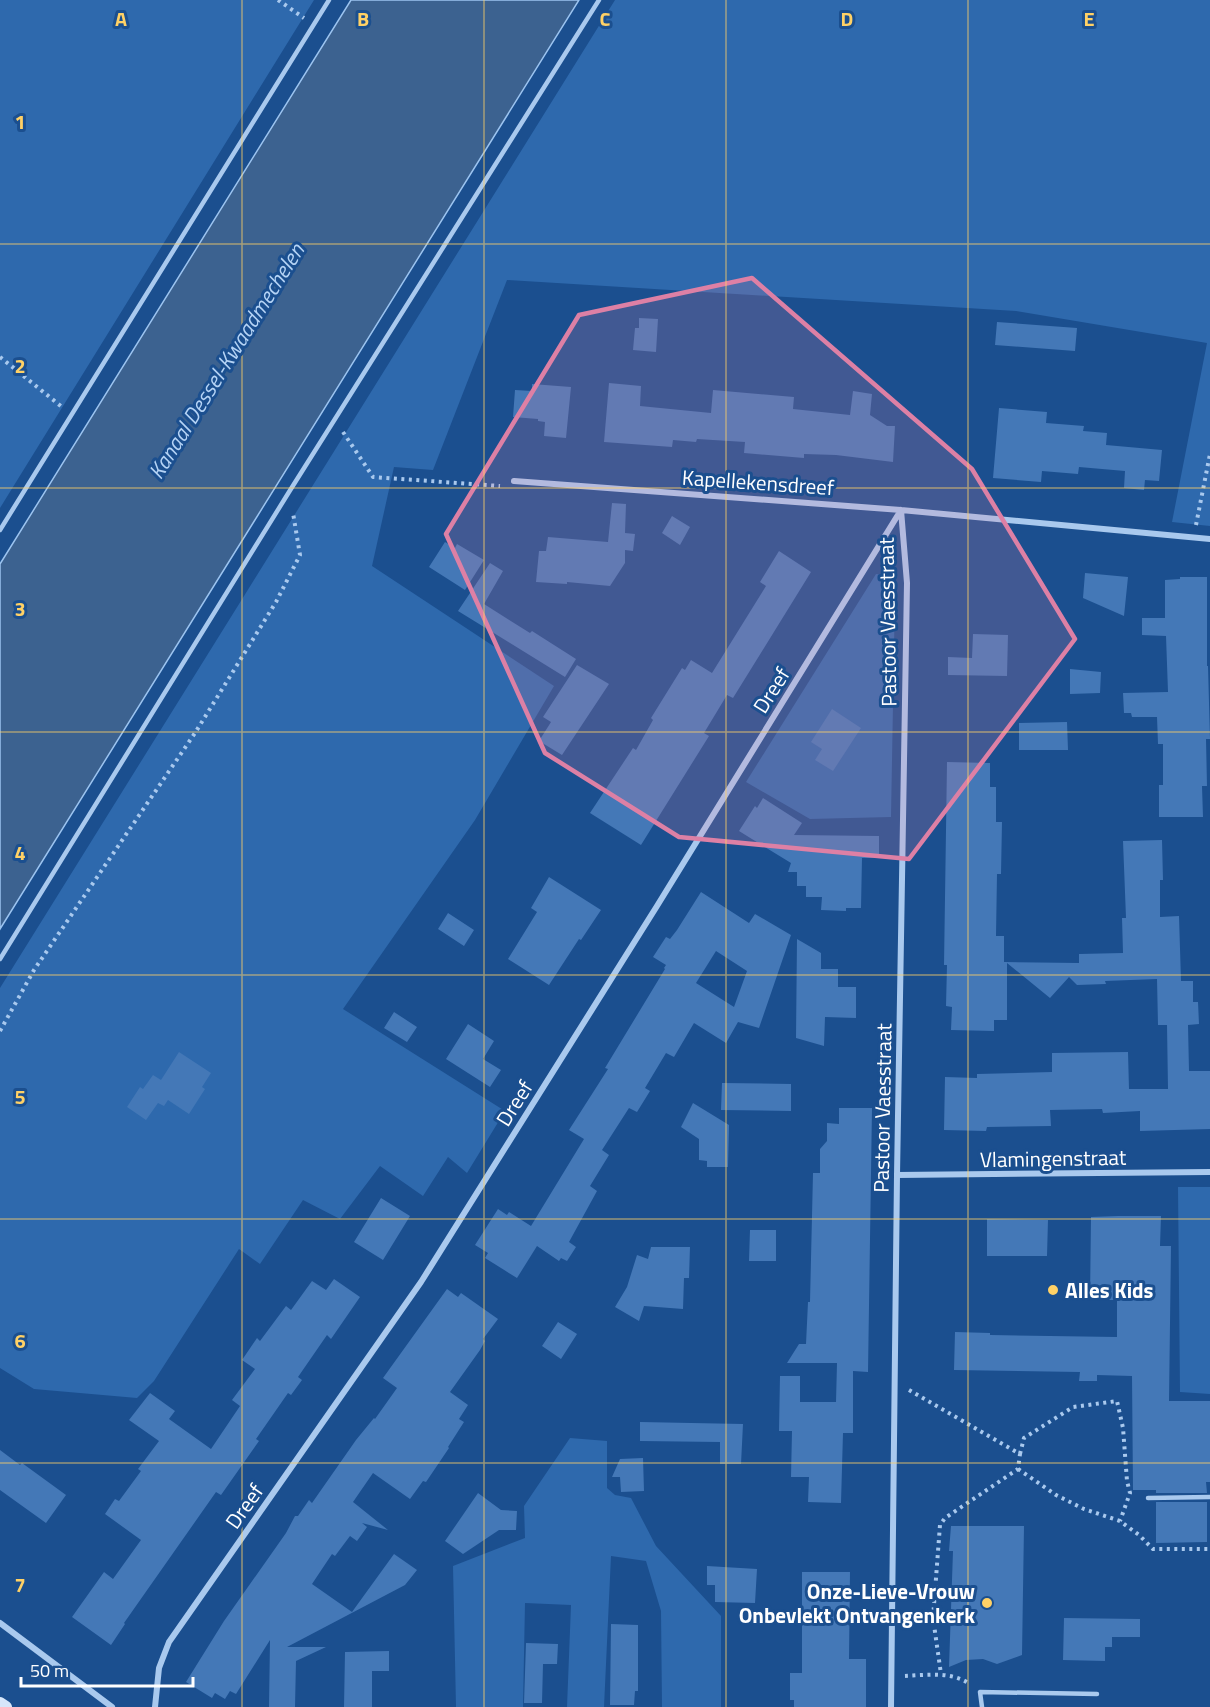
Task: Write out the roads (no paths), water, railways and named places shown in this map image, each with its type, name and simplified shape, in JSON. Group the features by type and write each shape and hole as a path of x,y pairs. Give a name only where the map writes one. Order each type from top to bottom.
{"street":[{"name":"Kapellekensdreef","path":"514,481 901,510 1210,539"},
{"name":"Pastoor Vaesstraat","path":"891,1707 907,583 901,510"},
{"name":"Dreef","path":"155,1707 159,1668 169,1642 421,1282 651,916 901,510"},
{"name":"Vlamingenstraat","path":"897,1175 1210,1172"},
{"path":"0,1623 112,1707"},
{"path":"0,1703 6,1707"}],"lane":[{"path":"0,530 329,0"},
{"path":"0,959 289,492 598,0"},
{"path":"1148,1498 1210,1497"},
{"path":"982,1707 980,1692 1097,1694"}],"water":[{"name":"Kanaal Dessel-Kwaadmechelen","path":"351,0 579,0 0,929 0,564"}],"place":[{"name":"Alles Kids","path":"1053,1290"},
{"name":"Onze-Lieve-Vrouw Onbevlekt Ontvangenkerk","path":"987,1603"}]}
